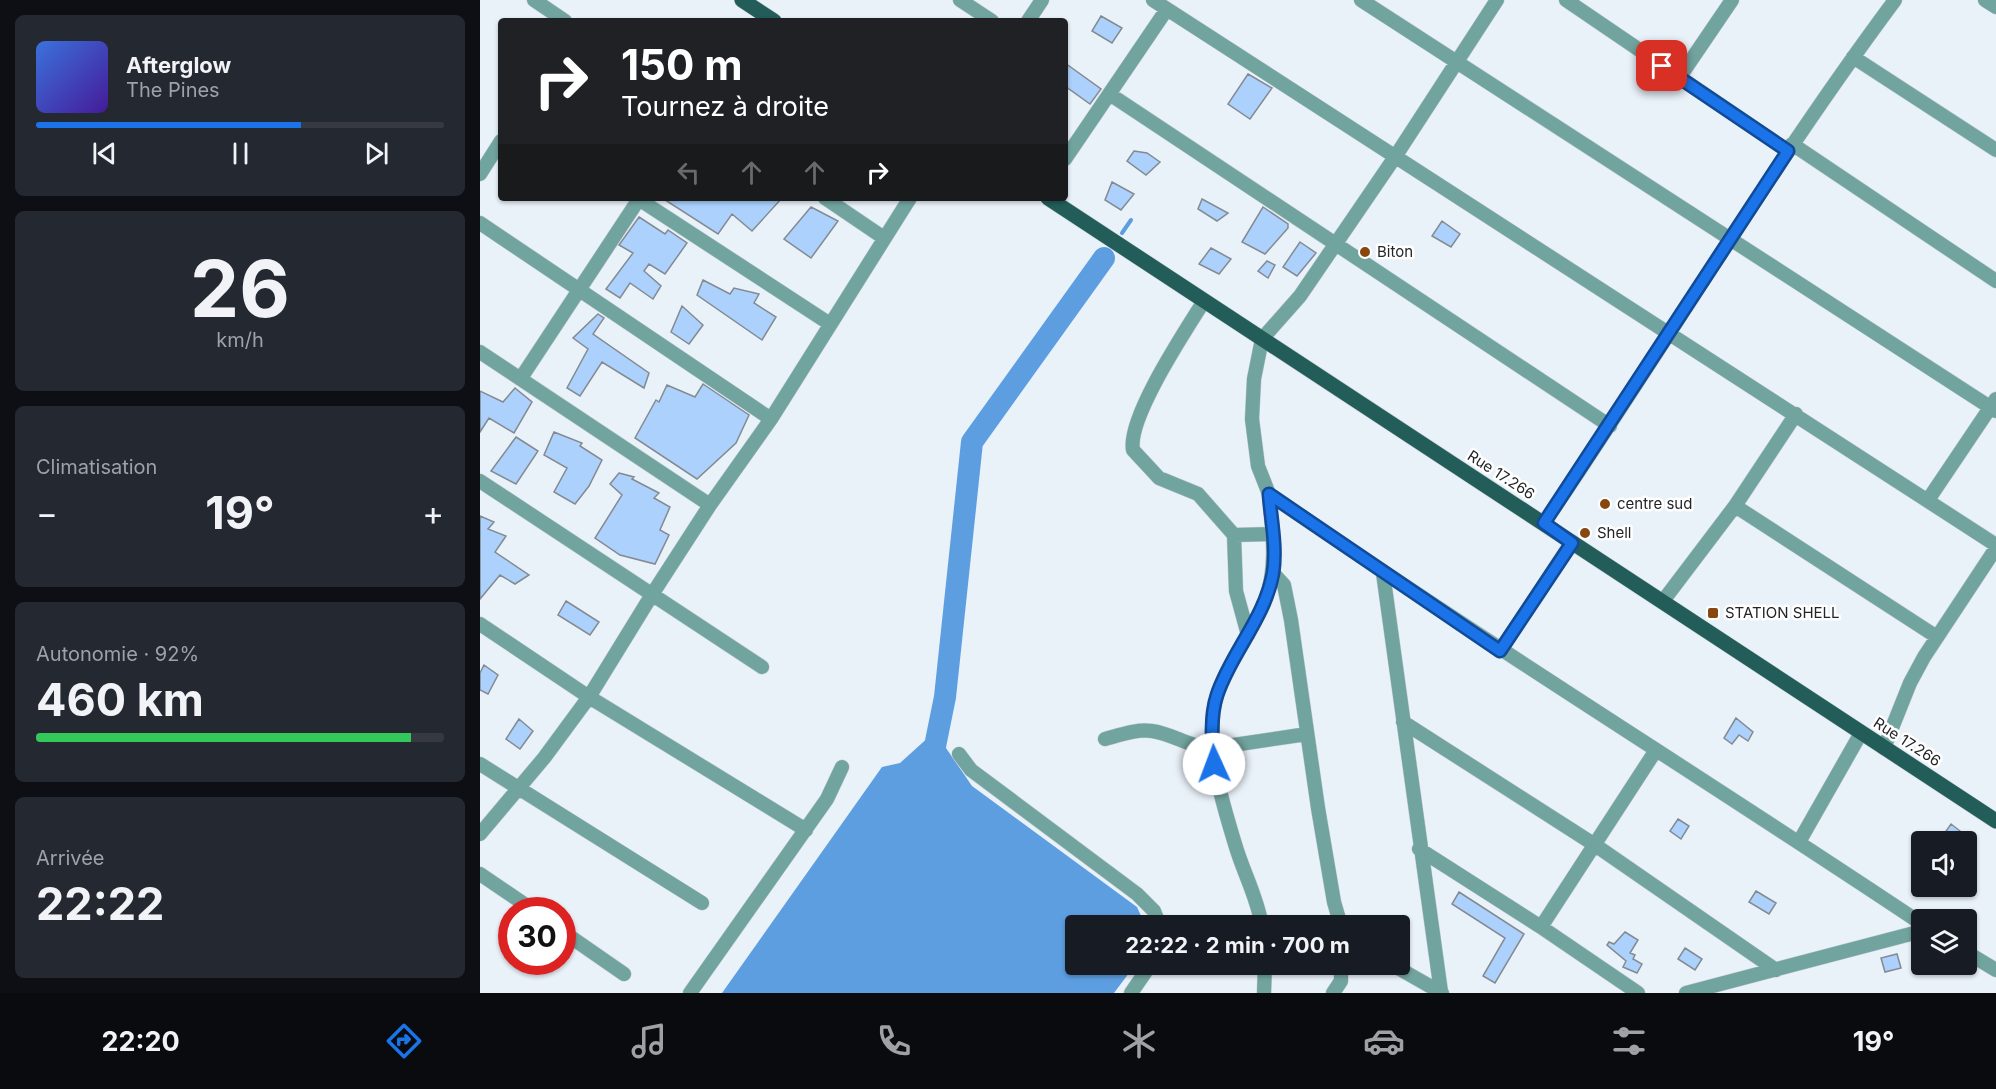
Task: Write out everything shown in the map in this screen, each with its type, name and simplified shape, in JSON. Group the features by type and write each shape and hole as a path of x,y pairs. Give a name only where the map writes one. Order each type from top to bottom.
{"main road":[{"path":"742,0 769,18"},
{"name":"Rue 17.266","path":"1053,201 1996,821"}],"street":[{"path":"534,0 561,18"},
{"path":"960,0 987,18"},
{"path":"1030,18 1042,0"},
{"path":"1153,0 1929,500 1996,547 1910,683 1884,748"},
{"path":"1361,0 1728,239 1994,406 1929,500"},
{"path":"1260,915 1257,900 1235,844 1216,780 1213,748 1217,695 1266,599 1273,573 1273,534 1269,494 1258,466 1252,419 1254,379 1262,339 1300,296 1395,157 1497,0"},
{"path":"1566,0 1679,78 1996,281"},
{"path":"1679,78 1732,0"},
{"path":"1544,523 1610,426 1728,239 1852,57 1895,0"},
{"path":"1985,0 1996,7"},
{"path":"1068,155 1111,95 1167,9"},
{"path":"1852,57 1996,150"},
{"path":"1111,95 1610,426"},
{"path":"480,174 498,146"},
{"path":"521,378 581,290 636,201"},
{"path":"643,201 830,324"},
{"path":"829,201 884,238"},
{"path":"480,834 544,758 589,697 652,593 710,505 771,419 908,201"},
{"path":"480,223 771,419"},
{"path":"1204,301 1144,405 1132,444 1136,455 1153,473 1198,494 1234,535 1236,591 1248,635"},
{"path":"480,352 710,505"},
{"path":"1662,601 1735,506 1796,414"},
{"path":"480,481 762,667"},
{"path":"1269,494 1500,651 1799,842 1911,917"},
{"path":"1735,506 1937,637"},
{"path":"1234,535 1273,534"},
{"path":"1500,651 1572,543"},
{"path":"1273,573 1280,579 1286,594 1338,915"},
{"path":"1383,573 1419,849 1441,993"},
{"path":"480,624 589,697 806,830"},
{"path":"1403,722 1595,845 1776,970"},
{"path":"1105,739 1143,730 1156,732 1199,748 1213,748 1307,734"},
{"path":"1799,842 1861,733"},
{"path":"1541,927 1656,750"},
{"path":"959,754 971,770 1137,894 1156,915"},
{"path":"480,764 702,903"},
{"path":"690,993 827,799 842,766"},
{"path":"1419,849 1541,927 1638,993"},
{"path":"480,874 514,897"},
{"path":"1686,993 1911,935"},
{"path":"576,941 624,974"},
{"path":"1977,959 1996,970"},
{"path":"1131,993 1143,975"},
{"path":"1264,975 1264,993"},
{"path":"1333,993 1341,981 1341,975"},
{"path":"1410,975 1441,993"}],"water":[{"path":"931,735 944,738 946,748 972,786 1137,907 1141,915 1065,915 1065,975 1128,975 1114,993 722,993 882,767 900,763"}],"building":[{"path":"1101,16 1122,28 1112,43 1092,31"},
{"path":"1068,65 1101,89 1090,104 1068,88"},
{"path":"1248,74 1272,88 1250,119 1228,104"},
{"path":"1134,151 1147,153 1160,162 1146,175 1127,161"},
{"path":"1112,182 1134,194 1121,210 1105,200"},
{"path":"1202,199 1228,213 1217,221 1198,209"},
{"path":"667,201 779,201 752,231 732,214 718,234"},
{"path":"811,207 838,221 811,258 784,239"},
{"path":"1263,207 1288,224 1288,228 1265,254 1242,242"},
{"path":"639,217 665,234 668,230 687,243 665,274 649,264 644,271 661,286 653,299 630,283 620,298 606,289 633,253 619,245"},
{"path":"1442,221 1460,234 1451,247 1432,236"},
{"path":"1300,242 1316,253 1297,276 1283,267"},
{"path":"1211,248 1231,259 1219,274 1199,264"},
{"path":"1267,261 1275,265 1268,278 1258,271"},
{"path":"703,280 730,294 734,288 759,294 754,303 776,317 762,340 697,295"},
{"path":"682,306 703,325 689,344 671,332"},
{"path":"598,314 604,318 593,334 649,373 644,388 602,362 580,396 567,388 588,349 573,338"},
{"path":"703,384 749,415 736,443 697,479 635,438 656,400 659,402 667,385 695,397"},
{"path":"515,388 532,402 514,433 489,418 480,432 480,391 503,402"},
{"path":"554,432 582,443 580,446 602,460 589,486 575,504 554,492 567,468 544,455"},
{"path":"516,437 538,451 516,484 491,471"},
{"path":"619,473 634,477 632,479 659,493 654,498 670,507 660,530 669,535 655,564 620,555 595,538 622,495 610,484"},
{"path":"480,516 494,522 488,529 506,536 495,552 529,575 515,584 500,575 480,599"},
{"path":"566,601 599,622 590,635 558,615"},
{"path":"484,665 498,675 488,694 480,690 480,673"},
{"path":"1736,718 1753,732 1748,741 1739,735 1732,744 1724,738"},
{"path":"519,719 533,731 520,749 506,739"},
{"path":"1678,819 1689,826 1681,839 1670,831"},
{"path":"1951,824 1960,831 1946,831"},
{"path":"1756,891 1776,903 1769,914 1749,902"},
{"path":"1459,892 1524,934 1495,983 1483,976 1505,938 1452,904"},
{"path":"1625,932 1638,940 1630,953 1635,955 1633,959 1642,964 1637,973 1623,967 1626,961 1607,945 1609,942 1614,944"},
{"path":"1685,948 1702,959 1695,970 1678,959"},
{"path":"1897,954 1901,968 1885,972 1881,958"}],"waterway":[{"path":"1122,233 1131,220"},
{"path":"931,766 945,697 972,442 1104,258"}],"place":[{"name":"Biton","path":"1365,252"},
{"name":"centre sud","path":"1605,504"},
{"name":"Shell","path":"1585,533"},
{"name":"STATION SHELL","path":"1713,613"}],"route":[{"path":"1214,764 1213,714 1217,695 1266,599 1273,573 1274,550 1269,494 1500,651 1572,543 1544,523 1610,426 1728,239 1788,151 1662,66"}]}
